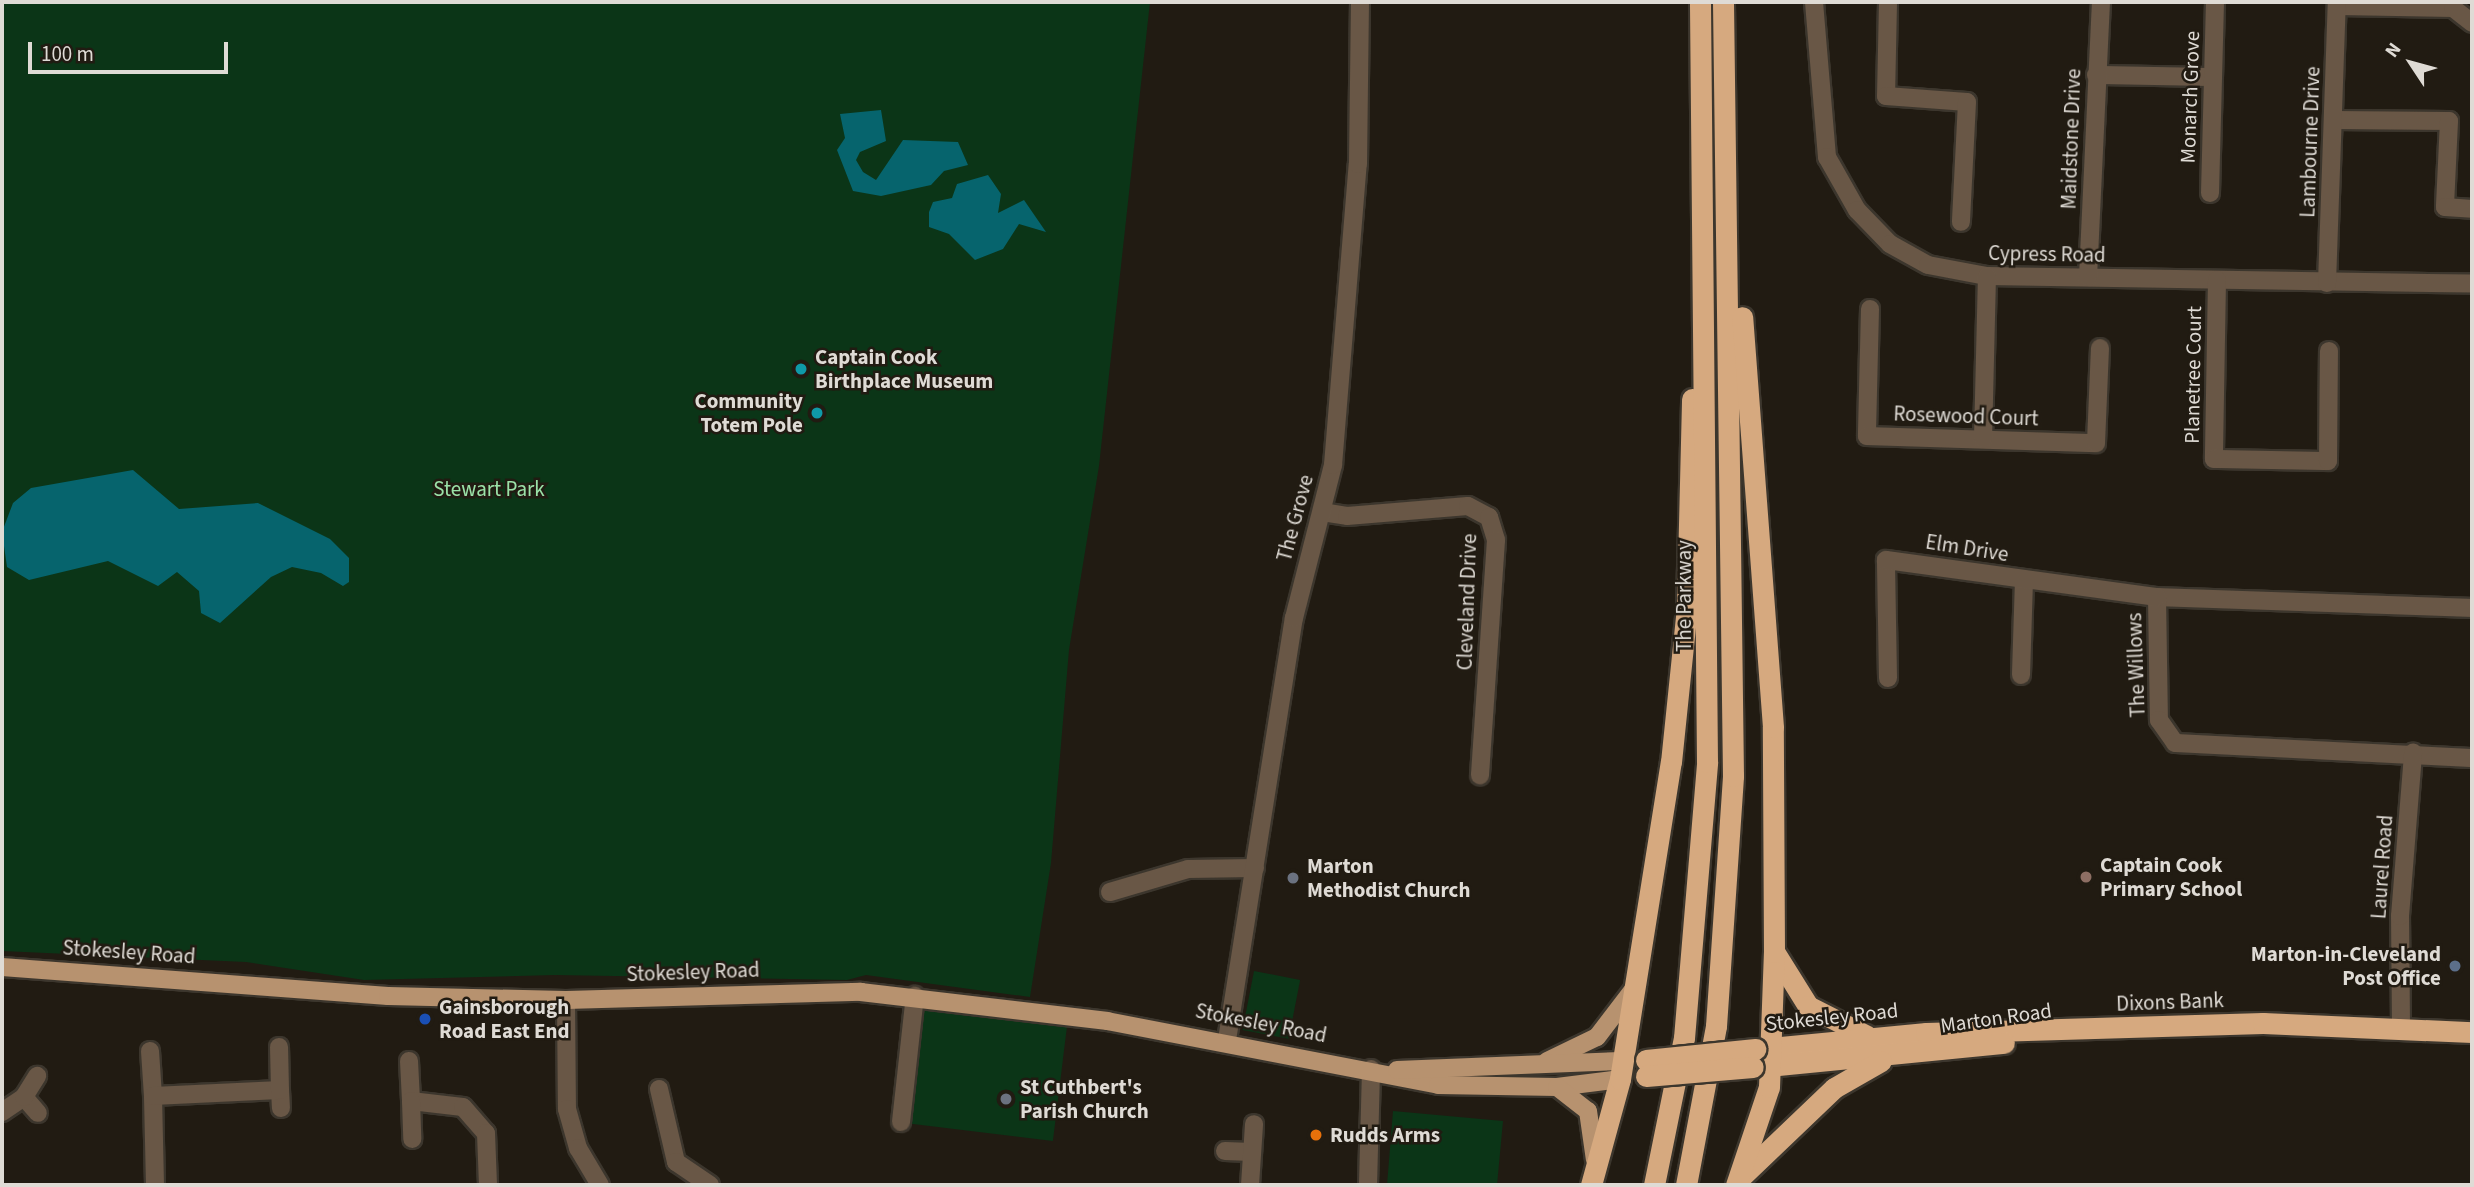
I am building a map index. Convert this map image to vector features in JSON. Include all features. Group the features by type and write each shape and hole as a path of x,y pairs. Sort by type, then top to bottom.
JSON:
{"highway":[{"name":"The Parkway","path":"1654,1185 1684,1038 1703,856 1709,533 1700,2"},
{"path":"1686,1185 1716,1026 1730,896 1723,2"},
{"path":"1726,225 1741,294 1772,713 1774,952 1763,1057 1737,1182"},
{"path":"1593,1176 1620,1070 1632,991 1660,850 1687,606 1703,251"},
{"path":"1774,952 1808,1006 1869,1037"},
{"name":"Dixons Bank","path":"2079,1030 2263,1023 2472,1032"},
{"name":"Marton Road","path":"1763,1057 1892,1056 1926,1043 2079,1030"},
{"name":"Stokesley Road","path":"1620,1070 1763,1057 1869,1037 1926,1043"},
{"path":"1737,1182 1834,1088 1892,1056"}],"main road":[{"name":"Stokesley Road","path":"2,967 388,996 566,999 861,992 915,996 1227,1041 1438,1085 1558,1087 1620,1070"},
{"path":"1531,1068 1597,1037 1632,991"},
{"name":"Stokesley Road","path":"1375,1070 1620,1070"},
{"path":"1558,1087 1588,1111 1593,1176"}],"street":[{"name":"The Grove","path":"1227,1041 1294,618 1322,512 1346,361 1360,2"},
{"name":"Cypress Road","path":"1814,2 1827,157 1857,210 1908,255 1987,276 2472,284"},
{"path":"1888,2 1886,96 1967,102 1961,222"},
{"name":"Maidstone Drive","path":"2088,277 2101,2"},
{"name":"Monarch Grove","path":"2210,193 2215,2"},
{"path":"2337,4 2454,5 2472,23"},
{"name":"Lambourne Drive","path":"2327,283 2337,4"},
{"path":"2096,75 2213,77"},
{"path":"2334,120 2449,121 2445,207 2472,209"},
{"path":"1983,439 1987,276"},
{"name":"Planetree Court","path":"2217,280 2214,459 2328,461 2329,351"},
{"name":"Rosewood Court","path":"1870,309 1867,436 2096,443 2100,348"},
{"name":"Cleveland Drive","path":"1322,512 1347,516 1468,506 1489,517 1496,540 1480,775"},
{"name":"Elm Drive","path":"1888,678 1886,560 2024,581 2157,597"},
{"path":"2021,675 2024,581"},
{"name":"The Willows","path":"2472,608 2157,597 2159,720 2175,743 2472,758"},
{"name":"Laurel Road","path":"2401,1027 2400,916 2413,753"},
{"path":"1110,892 1188,869 1255,867"},
{"path":"901,1122 915,996"},
{"path":"566,999 567,1109 578,1148 600,1185"},
{"path":"153,1096 281,1099 279,1047"},
{"path":"150,1051 155,1185"},
{"path":"409,1061 412,1139"},
{"path":"1368,1185 1375,1070"},
{"path":"2,1112 24,1097 37,1076"},
{"path":"659,1089 676,1162 710,1185"},
{"path":"24,1097 38,1113"},
{"path":"411,1101 449,1101 475,1116 486,1133 488,1185"},
{"path":"1251,1185 1254,1124"},
{"path":"1225,1151 1252,1152"}],"green space":[{"name":"Stewart Park","path":"2,2 1150,2 1099,466 1069,650 1051,863 1030,997 866,975 847,980 555,975 364,980 246,962 2,951"},
{"path":"1254,971 1300,980 1289,1039 1243,1030"},
{"path":"921,1009 1067,1027 1053,1141 907,1123"},
{"path":"1393,1111 1503,1121 1497,1185 1387,1185"}],"water":[{"path":"881,110 886,141 860,152 856,160 863,172 876,180 903,140 958,142 968,165 944,171 931,185 881,196 853,191 837,150 845,138 840,114"},
{"path":"988,175 1001,194 998,213 1024,200 1046,232 1019,224 1003,249 975,260 949,234 929,227 929,212 933,202 952,198 957,184"},
{"path":"133,470 179,509 258,503 330,539 349,558 349,582 343,586 321,573 292,567 271,577 220,623 201,613 199,591 177,572 158,586 108,561 29,580 7,567 2,532 13,503 31,488"}],"place":[{"name":"Captain Cook Birthplace Museum","path":"801,369"},
{"name":"Community Totem Pole","path":"817,413"},
{"name":"Captain Cook Primary School","path":"2086,877"},
{"name":"Marton Methodist Church","path":"1293,878"},
{"name":"Marton-in-Cleveland Post Office","path":"2455,966"},
{"name":"Gainsborough Road East End","path":"425,1019"},
{"name":"St Cuthbert's Parish Church","path":"1006,1099"},
{"name":"Rudds Arms","path":"1316,1135"}]}
